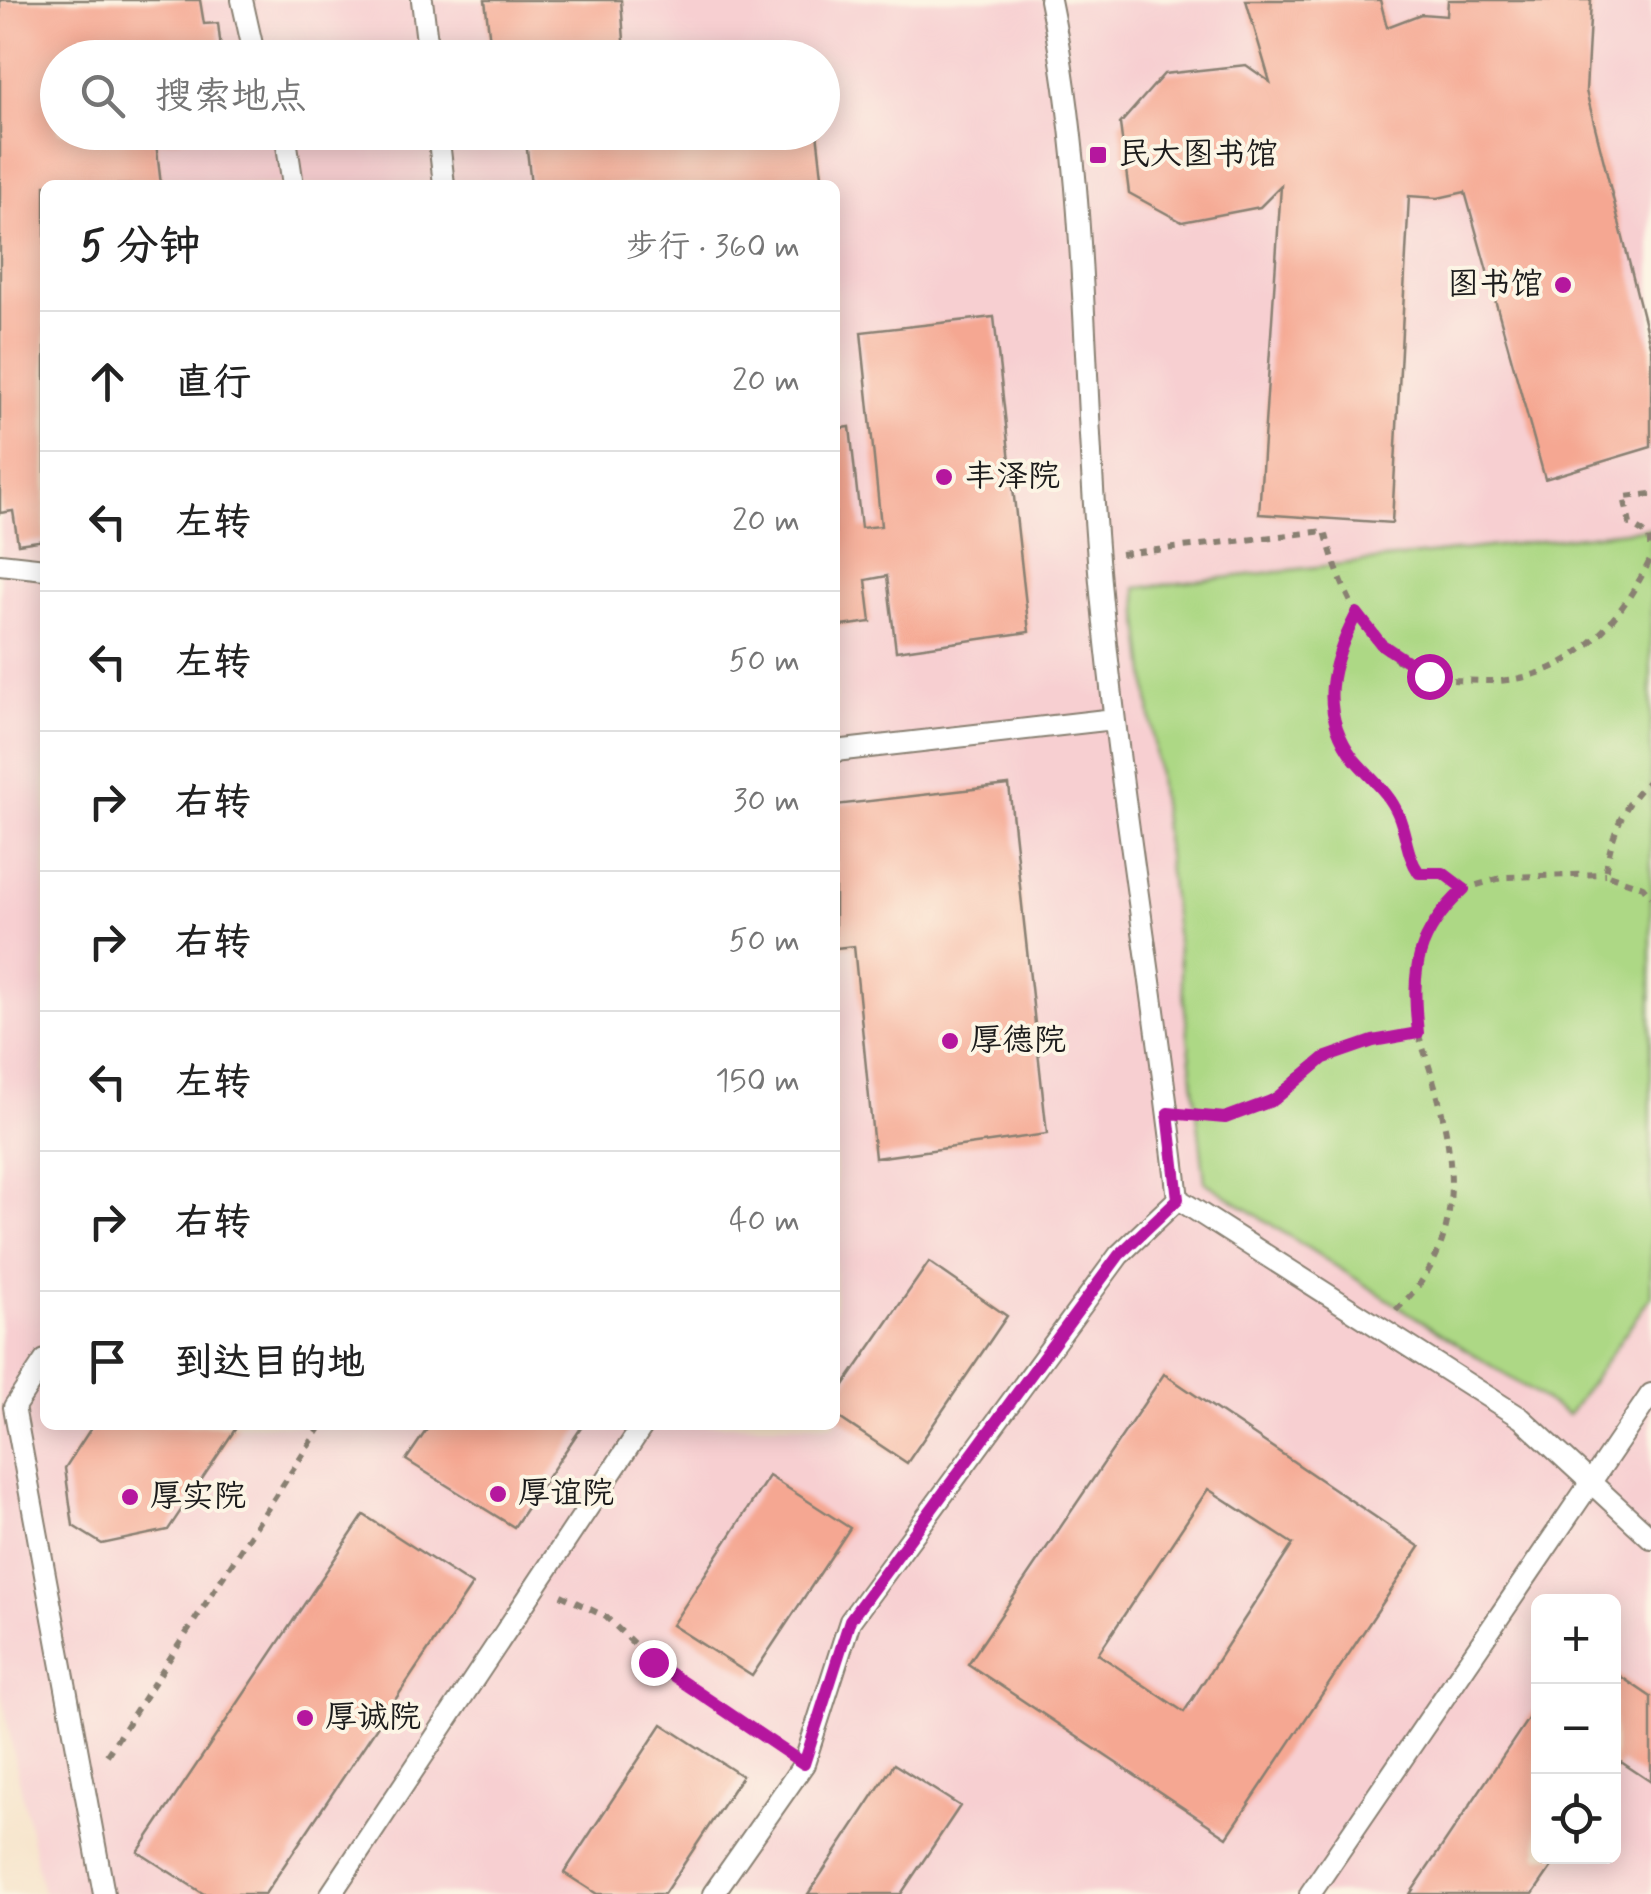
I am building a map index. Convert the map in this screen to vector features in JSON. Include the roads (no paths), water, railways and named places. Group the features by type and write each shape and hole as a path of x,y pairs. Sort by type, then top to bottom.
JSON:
{"lane":[{"path":"242,0 250,40"},
{"path":"422,0 426,40"},
{"path":"1050,0 1063,64 1082,234 1098,556 1114,719 1178,1199"},
{"path":"288,150 292,180"},
{"path":"440,150 443,180"},
{"path":"0,564 40,568"},
{"path":"840,750 1114,719"},
{"path":"1178,1199 1521,1418 1651,1538"},
{"path":"714,1894 804,1764 850,1620 1119,1255 1178,1199"},
{"path":"40,1368 14,1407 104,1894"},
{"path":"1310,1894 1651,1394"},
{"path":"331,1894 639,1430"}],"place":[{"name":"民大图书馆","path":"1098,155"},
{"name":"图书馆","path":"1563,285"},
{"name":"丰泽院","path":"944,477"},
{"name":"厚德院","path":"950,1041"},
{"name":"厚谊院","path":"498,1494"},
{"name":"厚实院","path":"130,1497"},
{"name":"厚诚院","path":"305,1718"}]}
